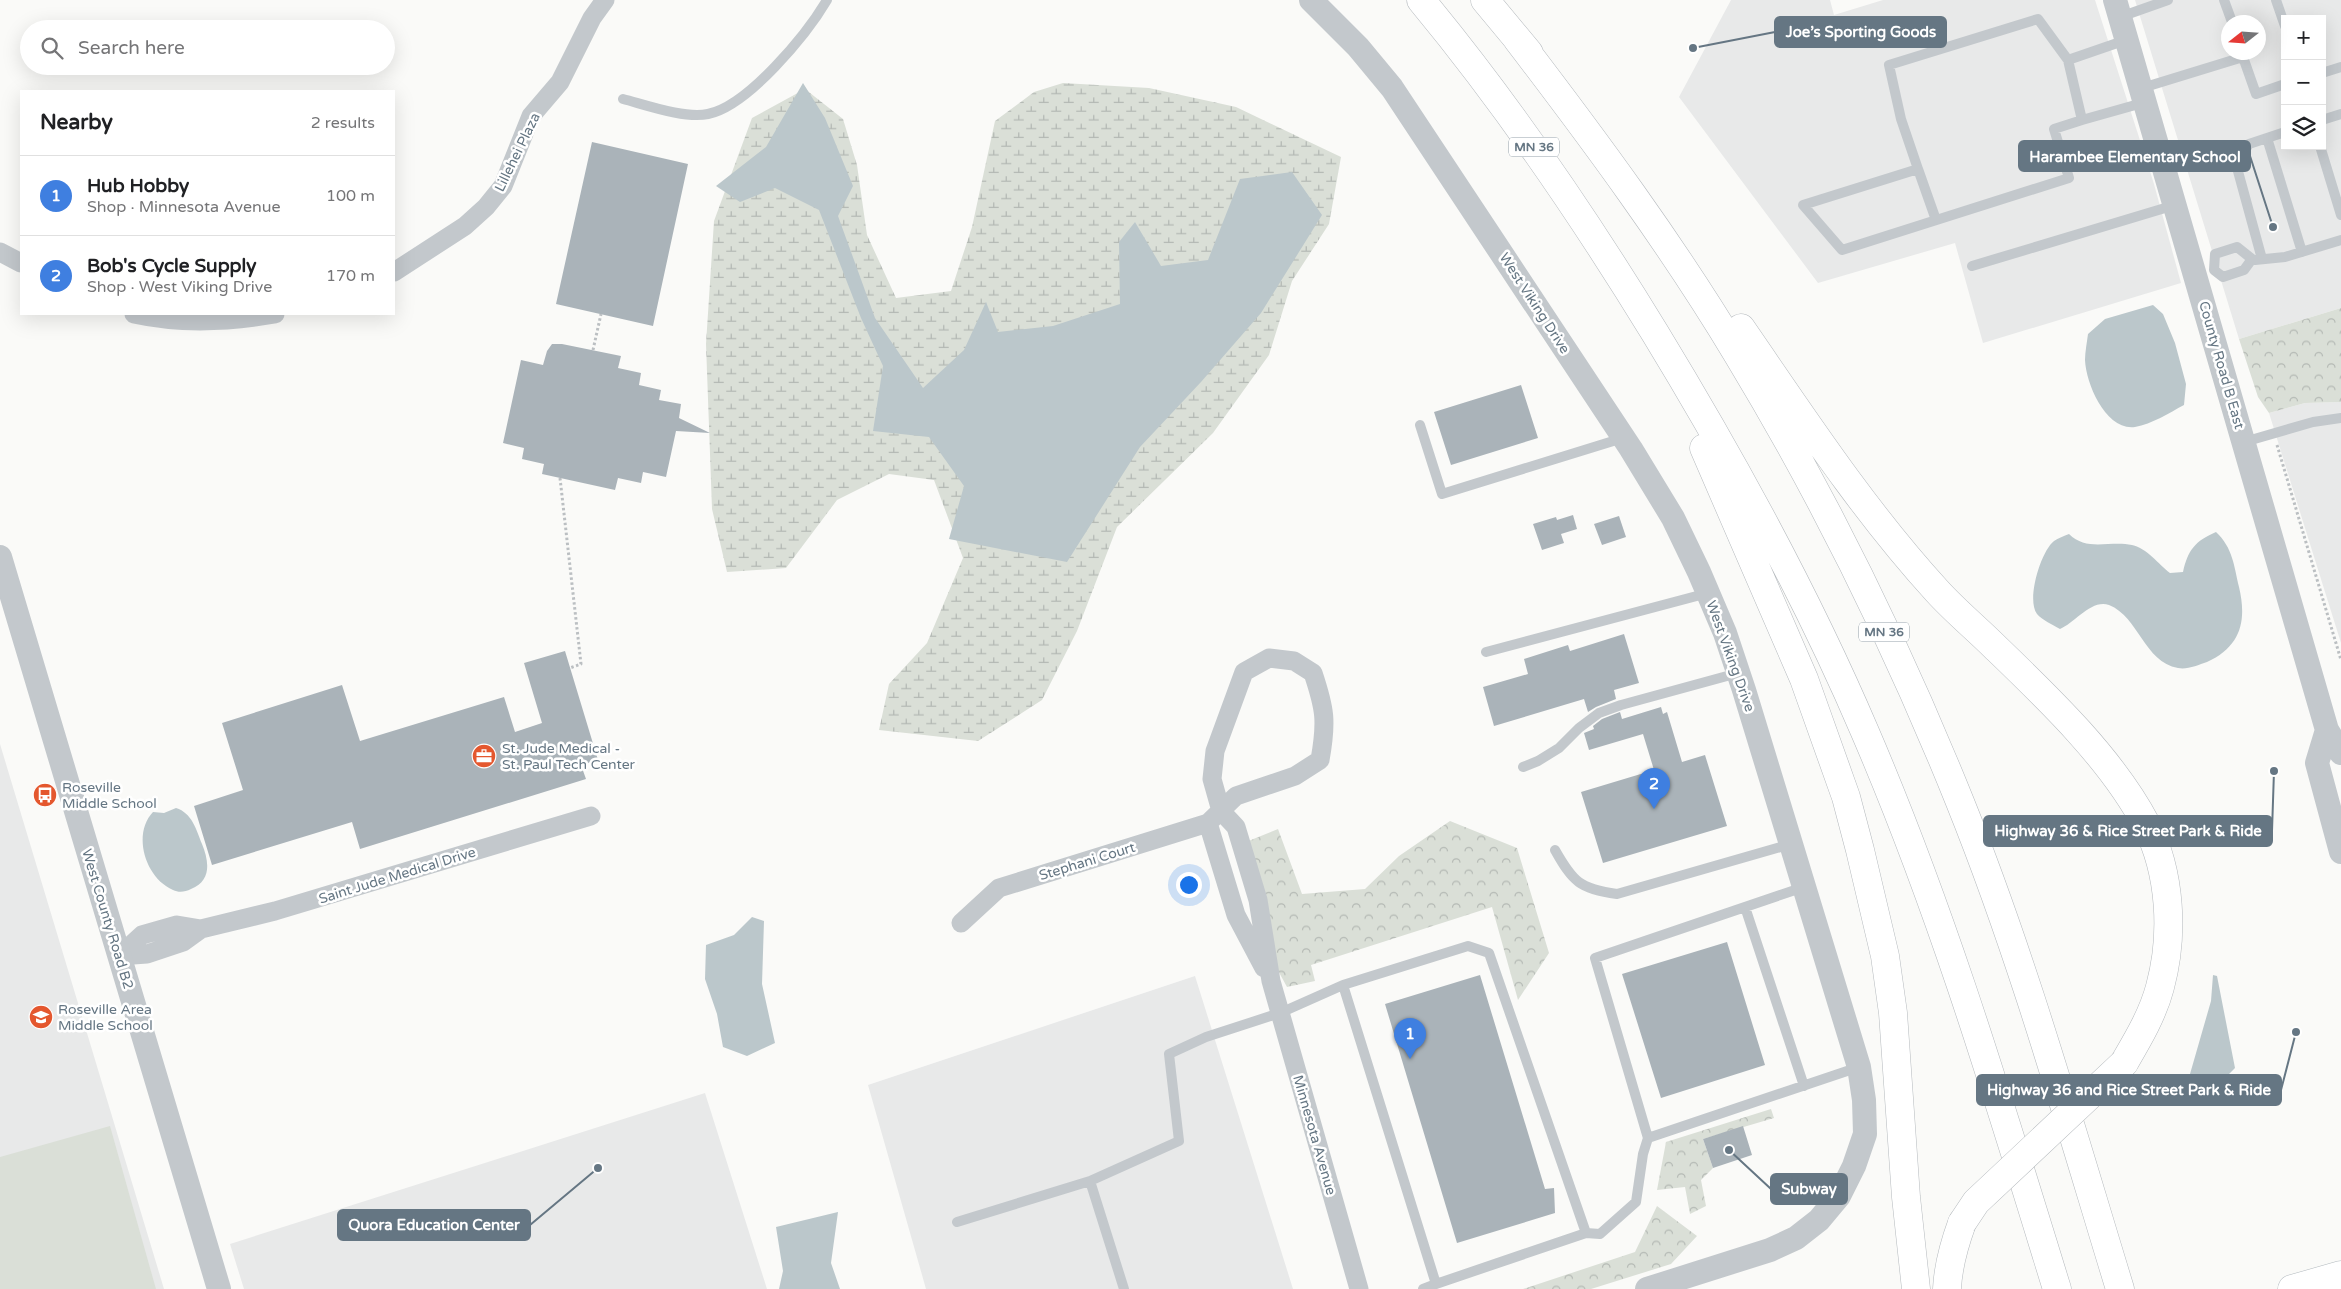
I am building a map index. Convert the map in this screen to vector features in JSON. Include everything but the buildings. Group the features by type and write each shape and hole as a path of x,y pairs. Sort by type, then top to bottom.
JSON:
{"main road":[{"name":"MN 36","path":"1421,0 1526,137 1566,193 1697,401 1778,549 1864,730 1900,816 1970,1006 2057,1289"},
{"name":"MN 36","path":"1485,0 1618,172 1737,353 1819,499 1894,651 1960,803 2028,988 2120,1289"},
{"path":"1517,39 1650,195 1820,442 1890,538 1938,593 1997,649 2078,732 2125,789 2142,818 2159,863 2168,908 2168,950 2160,989 2150,1015 2124,1063 1976,1202 1962,1223 1950,1263 1948,1289"},
{"path":"1636,302 1706,452 1800,670 1846,797 1873,903 1888,975 1893,1013 1906,1197 1916,1289"},
{"path":"1905,1289 1906,1197"},
{"path":"2292,1289 2341,1275"}],"street":[{"name":"Lillehei Plaza","path":"395,271 465,226 486,207 503,186 531,116 560,82 592,18 605,0"},
{"name":"West Viking Drive","path":"1311,0 1358,47 1392,88 1624,438 1673,518 1708,593 1738,673 1859,1068 1864,1100 1865,1134 1854,1166 1839,1196 1819,1220 1796,1238 1770,1250 1646,1289"},
{"name":"County Road B East","path":"2118,8 2176,205 2205,273 2244,442 2327,730 2341,753"},
{"path":"0,252 20,262"},
{"path":"141,315 174,320 207,320 264,315"},
{"name":"West County Road B2","path":"0,557 219,1289"},
{"path":"1269,658 1294,661 1313,673 1324,708 1324,735 1320,760 1295,776 1236,796 1214,817 1212,779 1215,751 1244,672 1269,658"},
{"path":"2327,730 2317,763 2341,852"},
{"name":"Saint Jude Medical Drive","path":"119,956 147,954 183,942 202,929 274,911 591,816"},
{"name":"Stephani Court","path":"961,923 998,888 1214,817"},
{"name":"Minnesota Avenue","path":"1214,817 1236,915 1271,981"},
{"name":"Minnesota Avenue","path":"1214,817 1236,827 1258,900 1271,981 1359,1289"}],"lane":[{"path":"623,99 690,115 708,114 727,107 766,76 811,25 828,0"},
{"path":"2118,8 2168,0"},
{"path":"2224,0 2229,15"},
{"path":"2276,0 2281,15"},
{"path":"1936,220 1901,119 1889,65 2038,19 2068,60 2082,120"},
{"path":"2068,60 2127,40"},
{"path":"1918,169 1803,204 1842,250 2069,178 2054,129 2082,120 2230,60"},
{"path":"2244,60 2256,94 2281,85"},
{"path":"2326,71 2341,67"},
{"path":"2326,119 2341,114"},
{"path":"2257,259 2236,164 2249,144 2281,133"},
{"path":"2267,138 2302,252"},
{"path":"2321,150 2341,215"},
{"path":"1972,266 2176,205"},
{"path":"2257,259 2244,270 2223,277 2205,273 2215,254 2237,247 2257,259 2285,257 2341,240"},
{"path":"2244,442 2313,422 2341,418"},
{"path":"1420,425 1442,494 1624,438"},
{"path":"1486,652 1708,593"},
{"path":"1523,767 1538,761 1559,748 1579,728 1599,713 1621,705 1738,673"},
{"path":"1555,850 1568,873 1590,890 1617,894 1791,844"},
{"path":"1423,1289 1586,1234 1600,1234 1636,1202 1642,1154 1648,1138 1595,958 1804,887"},
{"path":"1745,907 1804,1086"},
{"path":"957,1222 1090,1181 1179,1140 1169,1054 1206,1037 1280,1013 1343,985 1468,946 1489,953 1586,1234"},
{"path":"1343,985 1436,1284"},
{"path":"1648,1138 1859,1068"},
{"path":"1090,1181 1124,1289"}],"path":[{"path":"593,350 601,314"},
{"path":"2273,434 2341,660"},
{"path":"560,478 580,664 570,668"}],"shaded area":[{"path":"1731,0 1830,0 1834,15 1883,0 2095,0 2154,184 2181,283 1983,343 1955,243 1818,283 1679,97"},
{"path":"2135,0 2341,0 2341,308 2239,339"},
{"path":"803,83 825,118 853,186 838,216 875,318 923,388 964,350 986,302 998,332 1053,326 1120,304 1119,242 1135,222 1161,266 1208,260 1240,179 1292,172 1322,215 1261,313 1201,382 1140,447 1067,562 949,539 964,486 929,437 873,431 883,366 861,318 819,210 775,188 740,202 716,186 766,147"},
{"path":"2153,305 2163,314 2175,343 2186,384 2184,405 2148,423 2135,427 2125,426 2115,422 2107,414 2089,381 2085,360 2088,334 2105,319"},
{"path":"2341,402 2341,643 2269,413 2305,403"},
{"path":"2216,532 2226,544 2232,558 2239,587 2242,611 2239,631 2234,640 2218,656 2207,662 2185,668 2178,668 2167,664 2149,649 2128,619 2109,605 2096,605 2060,629 2037,614 2033,598 2036,576 2049,546 2063,536 2069,534 2083,543 2132,545 2143,549 2170,573 2183,572 2187,558 2194,547 2203,539"},
{"name":"Roseville Area Middle School","path":"0,744 164,1289 0,1289"},
{"path":"176,808 186,814 193,822 204,850 207,864 206,876 203,881 182,892 173,890 155,876 145,855 143,843 143,832 153,812 164,813"},
{"path":"752,917 764,921 762,984 775,1043 747,1056 723,1047 717,1014 705,979 706,945 734,935"},
{"path":"2213,975 2217,976 2235,1068 2228,1075 2195,1082 2190,1081 2190,1074 2211,1001"},
{"path":"1195,976 1293,1289 926,1289 868,1085"},
{"path":"705,1093 767,1289 244,1289 230,1244"},
{"path":"838,1212 831,1263 840,1289 779,1289 783,1271 776,1227"}],"green space":[{"path":"1063,83 1149,88 1236,107 1341,157 1329,224 1292,281 1269,355 1213,433 1117,527 1077,631 1042,700 978,741 879,730 889,684 927,643 963,558 934,480 889,474 837,500 786,568 727,572 712,509 706,344 714,221 752,118 805,89 843,119 857,165 867,235 896,298 951,291 972,227 995,121 1034,92"},
{"path":"2341,308 2341,402 2305,403 2269,413 2258,397 2239,339"},
{"path":"1450,821 1517,848 1549,953 1518,1000 1492,907 1311,965 1315,981 1287,987 1275,965 1246,842 1278,829 1302,894 1365,889 1399,856"},
{"path":"1771,1109 1774,1118 1703,1139 1713,1168 1701,1180 1706,1206 1690,1214 1685,1187 1657,1190 1666,1142"},
{"path":"110,1126 156,1289 0,1289 0,1157"},
{"path":"1657,1206 1697,1236 1671,1264 1591,1289 1523,1289 1635,1252"}],"place":[{"name":"Joe’s Sporting Goods","path":"1693,48"},
{"name":"Harambee Elementary School","path":"2273,227"},
{"name":"St. Jude Medical - St. Paul Tech Center","path":"484,756"},
{"name":"Highway 36 & Rice Street Park & Ride","path":"2274,771"},
{"name":"Roseville Middle School","path":"45,795"},
{"name":"Bob's Cycle Supply","path":"1654,809"},
{"name":"Roseville Area Middle School","path":"41,1017"},
{"name":"Highway 36 and Rice Street Park & Ride","path":"2296,1032"},
{"name":"Hub Hobby","path":"1410,1059"},
{"name":"Subway","path":"1729,1150"},
{"name":"Quora Education Center","path":"598,1168"}]}
